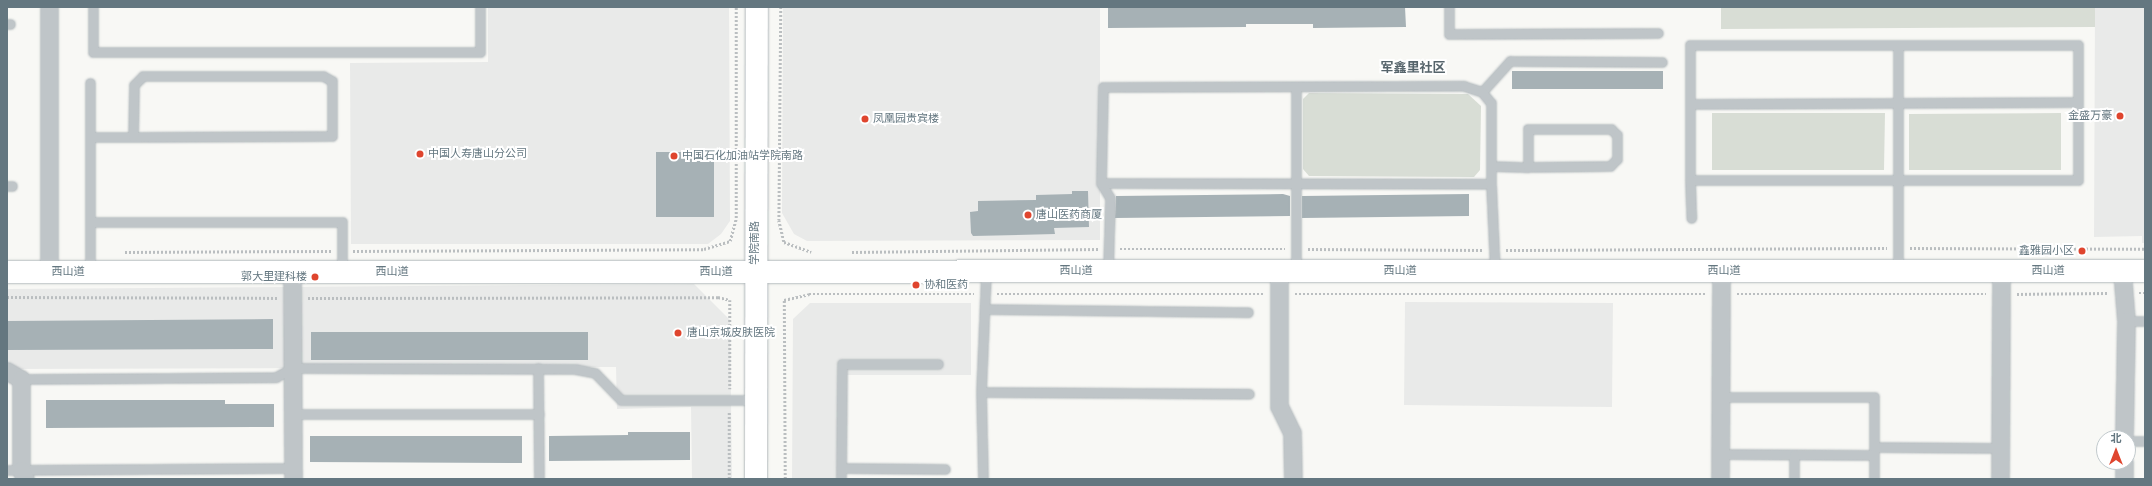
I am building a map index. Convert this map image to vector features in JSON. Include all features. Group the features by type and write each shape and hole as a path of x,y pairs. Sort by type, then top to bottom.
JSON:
{"street":[{"path":"49,7 49,272"},
{"name":"学院南路","path":"756,479 755,272 757,7"},
{"name":"西山道","path":"7,272 292,272 342,262 755,272 2145,271"},
{"path":"1287,271 1279,294 1279,406 1292,433 1294,479"},
{"path":"1720,479 1721,271"},
{"path":"2000,479 2001,271"},
{"path":"2122,271 2126,321 2124,430"},
{"path":"292,272 293,474"},
{"path":"14,375 18,473"}],"lane":[{"path":"93,7 93,52 480,52 480,7"},
{"path":"1449,7 1449,34 1658,33"},
{"path":"1690,180 2078,180 2078,45 1690,45 1690,180 1691,218"},
{"path":"1898,45 1898,271"},
{"path":"1482,92 1510,61 1662,62"},
{"path":"90,137 133,137 332,136 332,81 323,76 144,76 134,85 133,137"},
{"path":"90,83 90,272"},
{"path":"1108,271 1110,249 1110,198 1101,183 1102,87 1464,86 1482,92 1491,103 1491,184 1495,271"},
{"path":"1287,271 1295,249 1296,87"},
{"path":"1690,104 2078,102"},
{"path":"1491,166 1528,167 1610,166 1617,159 1617,135 1611,129 1528,129 1528,167"},
{"path":"1101,183 1491,184"},
{"path":"90,222 342,222 342,262"},
{"path":"983,479 981,392 986,272"},
{"path":"985,309 1248,312"},
{"path":"2126,321 2145,321"},
{"path":"841,479 842,364 938,364"},
{"path":"14,375 276,377 292,368 576,369 595,373 620,400 755,400"},
{"path":"538,368 540,479"},
{"path":"981,392 1249,394"},
{"path":"1721,397 1874,397 1874,479"},
{"path":"293,414 539,414"},
{"path":"1720,454 1794,455 1874,451 2001,448"},
{"path":"1794,455 1794,479"},
{"path":"841,468 945,469"},
{"path":"18,473 293,474"}],"path":[{"path":"121,252 342,262 704,249 730,241 736,218 736,7"},
{"path":"780,7 779,220 784,242 809,252 817,252"},
{"path":"848,252 1110,249 2145,249"},
{"path":"786,479 784,300 809,294 2145,293"},
{"path":"7,297 718,297 730,300"}],"shaded area":[{"path":"488,7 729,7 730,221 721,234 708,244 351,244 350,63 488,62"},
{"path":"783,7 1100,7 1100,240 807,241 794,234 782,213"},
{"path":"1721,7 2095,7 2095,27 1721,29"},
{"name":"金盛万豪","path":"2095,7 2145,7 2145,243 2142,243 2142,236 2094,237"},
{"path":"1309,93 1468,94 1481,106 1480,170 1474,177 1309,176 1303,169 1303,99"},
{"path":"1712,113 1885,113 1884,170 1712,170"},
{"path":"2061,113 2061,170 1909,170 1909,114"},
{"path":"694,284 730,320 732,479 692,479 691,407 617,409 616,367 7,369 7,289"},
{"path":"1405,302 1613,303 1612,407 1404,405"},
{"path":"810,303 971,303 971,375 843,375 841,479 792,479 793,319"}],"building":[{"path":"1108,7 1405,7 1406,27 1313,28 1313,24 1246,24 1246,27 1108,28"},
{"path":"1512,71 1663,71 1663,89 1512,89"},
{"path":"656,152 714,152 714,217 656,217"},
{"name":"唐山医药商厦","path":"1072,191 1088,191 1089,227 1054,228 1055,234 973,236 971,233 970,212 978,211 978,201 1036,200 1036,195 1072,194"},
{"path":"1283,194 1290,196 1290,216 1115,218 1116,196"},
{"path":"1469,194 1469,216 1302,218 1302,196"},
{"path":"273,319 273,349 7,350 7,321"},
{"path":"311,332 588,332 588,360 311,360"},
{"path":"46,400 225,400 225,404 274,404 274,427 46,428"},
{"path":"628,432 690,432 690,460 549,461 549,436 628,435"},
{"path":"310,436 522,436 522,463 310,462"}],"place":[{"name":"金盛万豪","path":"2120,116"},
{"name":"凤凰园贵宾楼","path":"865,119"},
{"name":"中国人寿唐山分公司","path":"420,154"},
{"name":"中国石化加油站学院南路","path":"674,156"},
{"name":"唐山医药商厦","path":"1028,215"},
{"name":"鑫雅园小区","path":"2082,251"},
{"name":"郭大里建科楼","path":"315,277"},
{"name":"协和医药","path":"916,285"},
{"name":"唐山京城皮肤医院","path":"678,333"}],"district":[{"name":"军鑫里社区","path":"1413,69"}]}
